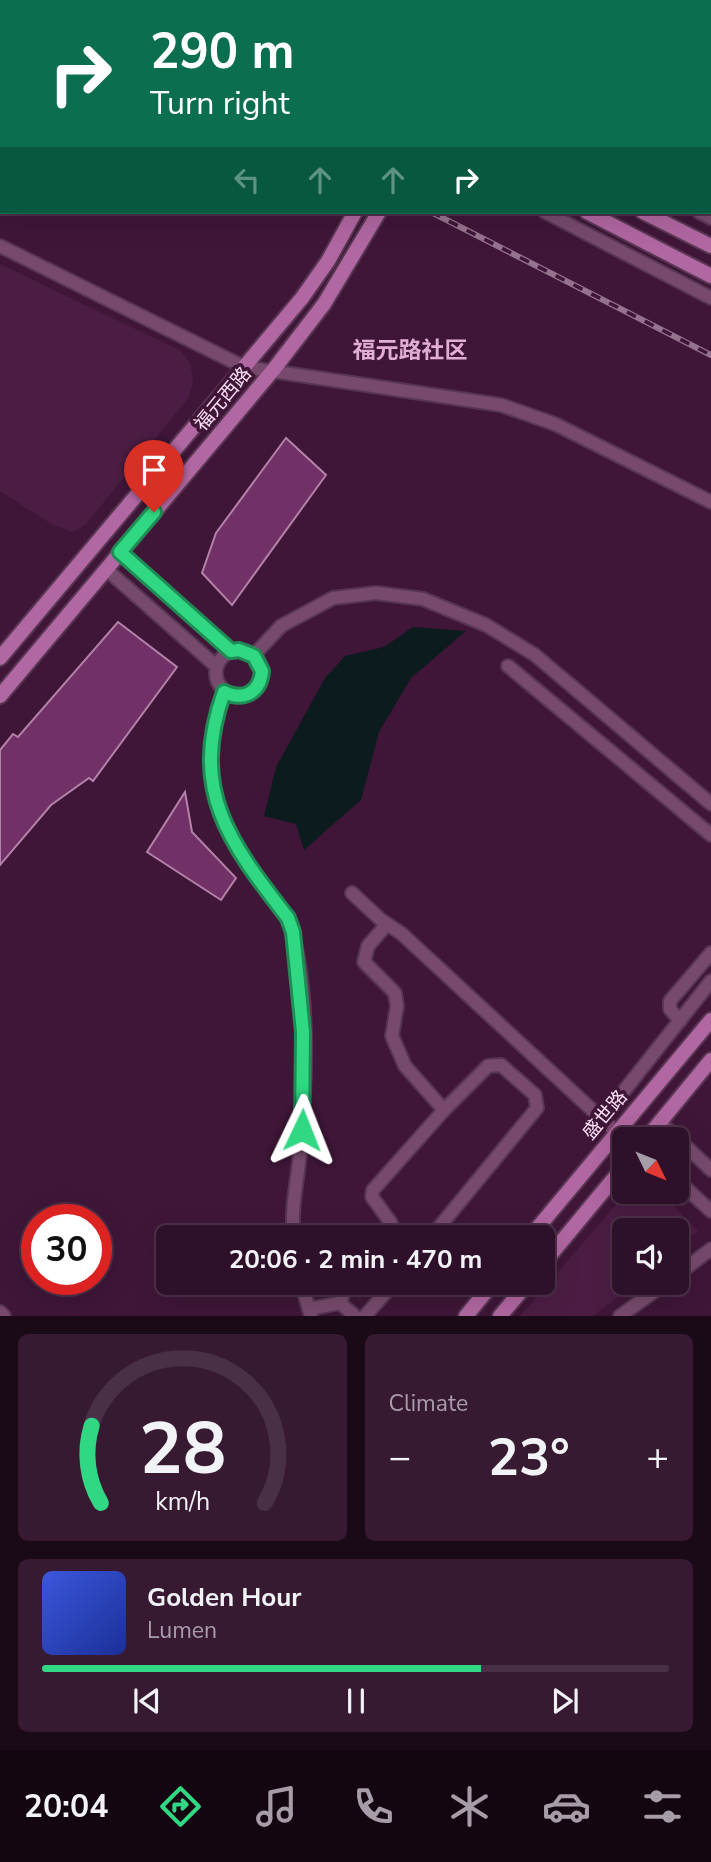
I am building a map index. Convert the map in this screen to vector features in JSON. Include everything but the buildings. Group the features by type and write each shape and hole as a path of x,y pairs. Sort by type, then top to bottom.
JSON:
{"main road":[{"name":"福元西路","path":"0,659 302,298 328,261 354,214"},
{"name":"福元西路","path":"0,696 274,369 324,304 378,214"},
{"path":"591,214 711,276"},
{"path":"657,216 711,246"},
{"name":"盛世路","path":"620,1127 711,1020"},
{"path":"657,1127 711,1060"},
{"name":"盛世路","path":"540,1225 612,1137"},
{"path":"555,1249 612,1181"},
{"path":"466,1316 483,1295"},
{"path":"500,1316 518,1295"}],"street":[{"path":"549,214 711,298"},
{"path":"0,246 244,368 274,369 501,405 555,424 711,502"},
{"path":"120,552 231,651"},
{"path":"106,569 216,666 218,685 224,692 241,696 257,688 262,671 254,656 239,650 231,651 216,666"},
{"path":"254,656 281,626 333,598 376,593 423,599 486,625 535,655 711,804"},
{"path":"508,666 711,835"},
{"path":"224,692 210,740 212,783 225,826 288,918 293,932 300,981 304,1083 295,1225"},
{"path":"352,893 612,1129"},
{"path":"387,924 368,946 363,957 395,993 397,1006 392,1036 405,1066 444,1110"},
{"path":"680,1021 670,1009 670,1001 711,953"},
{"path":"601,1120 711,981"},
{"path":"390,1225 372,1197 373,1190 444,1110 493,1063 506,1068 535,1095 538,1102 441,1225"},
{"path":"661,1123 711,1170"},
{"path":"690,1192 711,1212"},
{"path":"689,1266 711,1249"},
{"path":"305,1295 310,1312 340,1303"},
{"path":"340,1303 343,1295"},
{"path":"365,1316 383,1295"},
{"path":"620,1316 650,1295"},
{"path":"340,1303 355,1316"},
{"path":"0,1312 4,1316"}],"shaded area":[{"path":"0,264 181,351 190,363 193,381 189,397 86,524 73,532 53,525 0,491"},
{"path":"413,627 466,631 411,678 379,732 361,800 304,850 296,824 264,816 276,767 325,678 345,656 384,647"},
{"path":"617,1204 672,1204 685,1218 612,1218 612,1295 620,1295 593,1316 520,1316 538,1295 555,1295 555,1275"},
{"path":"689,1222 698,1231 689,1239"}],"railway":[{"path":"435,214 711,355"}],"district":[{"name":"福元路社区","path":"410,350"}],"route":[{"path":"154,512 120,552 231,651 247,651 254,656 262,671 257,688 250,694 232,696 224,692 210,740 209,761 212,783 225,826 288,918 293,932 303,1032 302,1130"}]}
